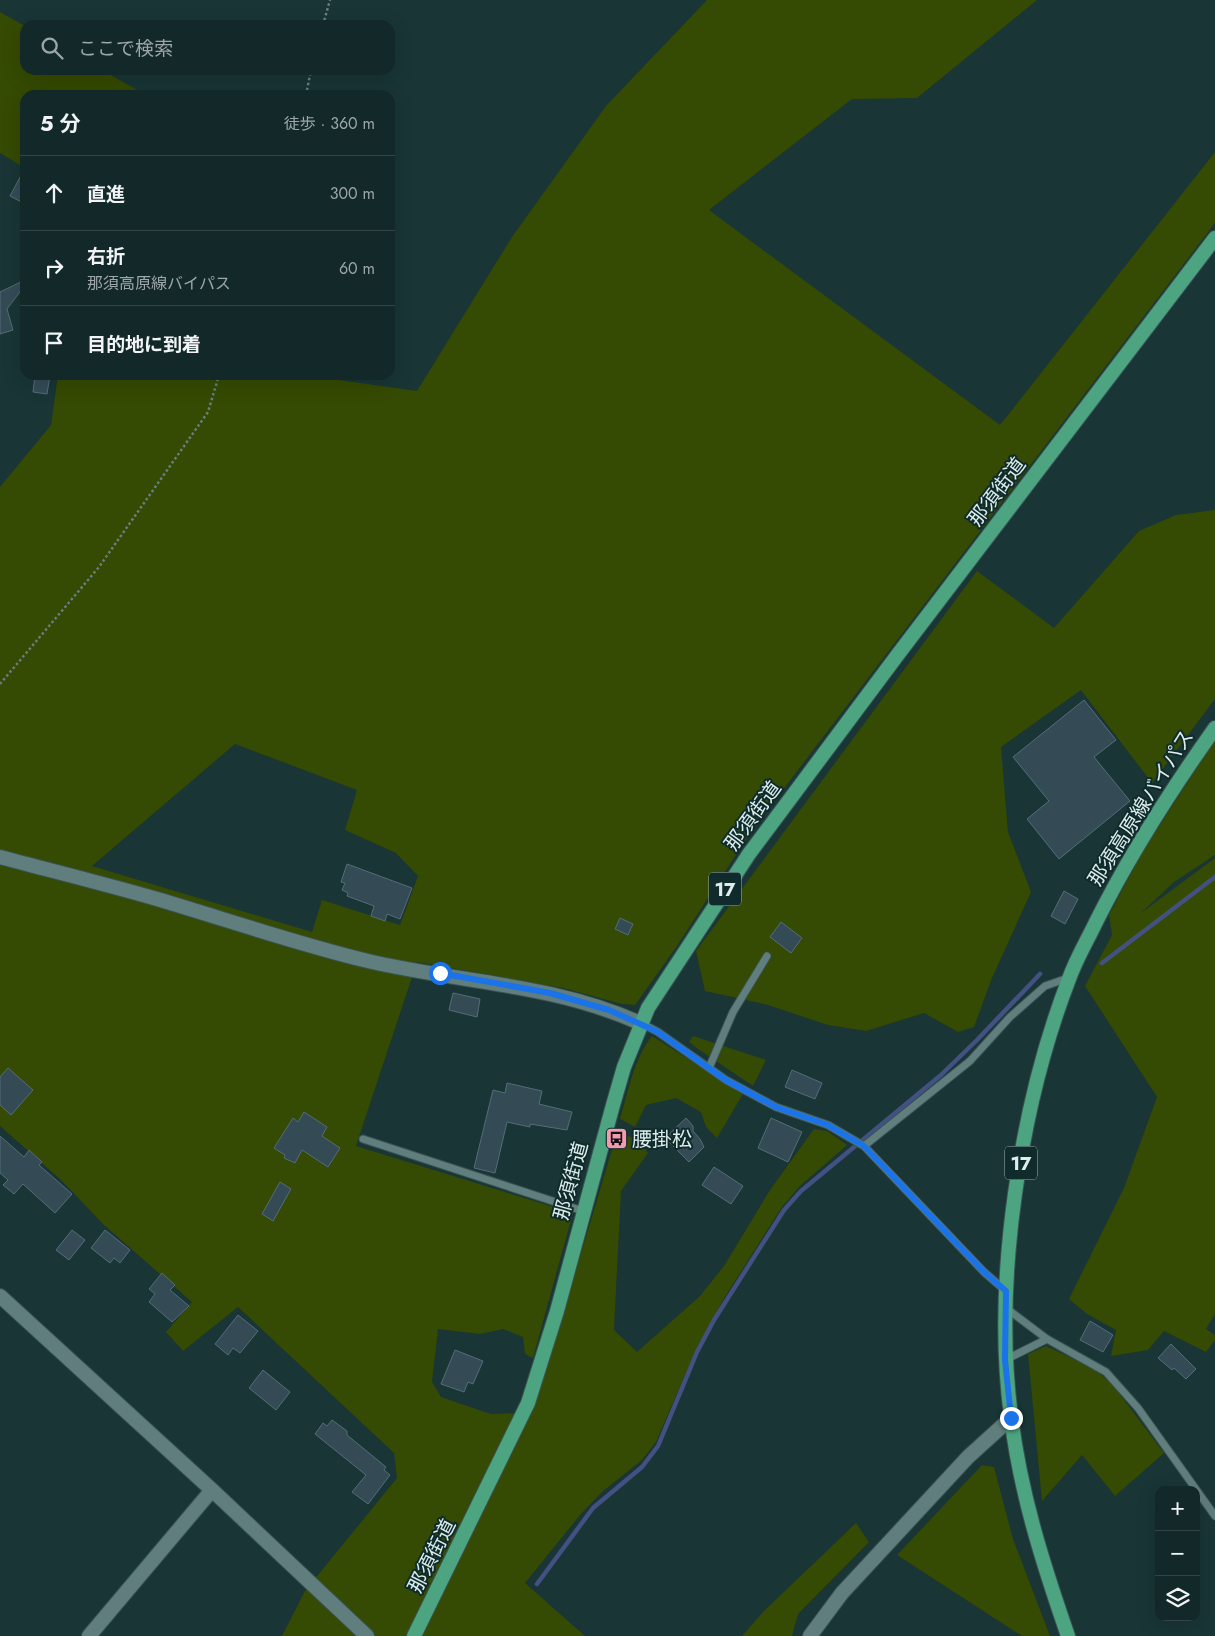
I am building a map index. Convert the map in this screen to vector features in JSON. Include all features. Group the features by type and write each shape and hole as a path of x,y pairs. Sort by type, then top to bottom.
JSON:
{"main road":[{"name":"那須街道","path":"414,1636 528,1404 557,1311 624,1067 640,1023 703,922 749,854 899,653 1215,238"},
{"name":"那須高原線バイパス","path":"1068,1636 1048,1580 1030,1517 1011,1418 1005,1360 1006,1291 1017,1184 1027,1120 1069,977 1124,866 1215,728"}],"street":[{"path":"0,857 156,899 294,942 370,961 550,993 609,1010 640,1023"},
{"path":"0,1296 212,1490 367,1636"},
{"path":"810,1636 842,1593 968,1457 1011,1418"},
{"path":"89,1636 212,1490"}],"lane":[{"path":"709,1068 734,1012 766,956"},
{"path":"864,1146 970,1061 1010,1017 1045,986 1069,977"},
{"path":"640,1023 658,1032 709,1068 776,1107 828,1125 864,1146 984,1272 1006,1291"},
{"path":"363,1139 583,1211"},
{"path":"1005,1307 1047,1339 1070,1354 1094,1364 1116,1382 1138,1408 1215,1516"},
{"path":"1005,1360 1047,1339"}],"path":[{"path":"324,20 330,0"},
{"path":"307,90 310,75"},
{"path":"0,684 99,567 208,412 218,380"}],"green space":[{"path":"707,0 1037,0 917,98 852,99 709,210 1000,425 1215,152 1215,223 750,833 677,946 635,1005 622,1004 563,988 417,962 356,1146 573,1213 533,1358 525,1354 523,1337 503,1329 480,1334 438,1329 432,1382 441,1397 491,1414 518,1413 557,1334 617,1133 638,1139 648,1153 621,1191 614,1330 637,1352 700,1296 724,1266 770,1190 814,1129 827,1131 847,1145 800,1186 782,1207 723,1300 695,1352 656,1442 642,1460 602,1492 580,1515 525,1583 585,1636 282,1636 305,1591 397,1478 394,1453 238,1307 183,1351 166,1332 192,1302 104,1225 61,1180 0,1126 0,487 51,425 57,380 339,380 417,391 512,237 606,106","holes":["235,744 357,790 345,830 396,853 418,876 400,925 322,900 312,932 92,866"]},
{"path":"0,12 20,23 20,75 111,75 137,90 20,90 20,165 0,153"},
{"path":"1215,510 1215,699 1152,783 1081,690 1001,747 1008,832 1031,892 992,978 974,1027 958,1032 924,1013 866,1031 828,1025 768,1005 705,991 696,951 977,571 1054,628 1139,531 1176,515"},
{"path":"1215,740 1215,855 1174,882 1141,913 1215,858 1215,1314 1206,1329 1215,1335 1215,1340 1206,1352 1164,1331 1148,1350 1111,1356 1116,1330 1087,1314 1069,1299 1124,1188 1157,1097 1085,986 1112,935 1109,915 1143,851"},
{"path":"652,1036 743,1094 717,1138 706,1127 701,1112 676,1098 646,1105 635,1127 620,1119 636,1065"},
{"path":"693,1036 766,1060 753,1086 689,1042"},
{"path":"1046,1346 1093,1368 1112,1384 1164,1453 1115,1496 1082,1455 1042,1501 1028,1354"},
{"path":"982,1465 994,1467 1013,1539 1050,1636 1022,1636 897,1555"},
{"path":"856,1523 869,1542 798,1614 792,1636 742,1636 764,1611"}],"building":[{"path":"20,177 20,201 10,196"},
{"path":"20,282 20,292 7,309 13,330 0,334 0,292"},
{"path":"34,380 49,380 47,394 33,392"},
{"path":"1084,700 1116,740 1094,757 1130,801 1059,859 1027,819 1049,801 1013,757"},
{"path":"347,864 412,888 400,919 387,914 385,921 371,916 374,906 347,896 348,893 342,890 345,883 341,882"},
{"path":"1064,891 1078,899 1065,924 1051,916"},
{"path":"620,918 633,924 628,935 615,929"},
{"path":"781,922 802,938 791,953 770,937"},
{"path":"453,993 480,999 477,1017 449,1010"},
{"path":"8,1068 33,1090 11,1115 0,1105 0,1077"},
{"path":"792,1070 822,1083 815,1099 785,1087"},
{"path":"507,1083 542,1091 539,1104 572,1112 567,1130 530,1124 530,1127 507,1122 495,1173 474,1168 493,1090 505,1093"},
{"path":"304,1112 327,1127 322,1136 340,1148 328,1167 302,1150 295,1163 284,1158 285,1155 274,1148 293,1118 298,1122"},
{"path":"686,1118 693,1126 693,1131 704,1147 689,1162 665,1138"},
{"path":"771,1118 802,1132 788,1162 758,1148"},
{"path":"0,1136 24,1157 29,1150 42,1162 39,1165 72,1194 55,1213 23,1184 14,1194 3,1185 8,1180 0,1173"},
{"path":"714,1167 743,1186 731,1204 702,1185"},
{"path":"280,1182 291,1189 273,1221 262,1214"},
{"path":"72,1230 85,1240 69,1260 56,1250"},
{"path":"105,1230 130,1250 120,1263 114,1258 110,1263 91,1248"},
{"path":"162,1273 175,1285 170,1290 189,1306 172,1322 149,1302 155,1294 149,1289"},
{"path":"238,1315 258,1331 240,1353 233,1348 228,1355 215,1344"},
{"path":"1090,1321 1113,1335 1103,1352 1080,1340"},
{"path":"1171,1344 1196,1369 1186,1379 1174,1368 1172,1370 1158,1358"},
{"path":"455,1350 483,1361 473,1384 468,1382 464,1392 441,1384"},
{"path":"263,1370 290,1392 276,1410 249,1388"},
{"path":"332,1420 347,1431 347,1435 386,1467 384,1470 390,1475 368,1504 352,1492 366,1475 315,1434 323,1423 327,1426"}],"waterway":[{"path":"1102,963 1215,877"},
{"path":"537,1584 593,1508 642,1467 658,1446 697,1352 714,1320 784,1210 801,1191 941,1075 1040,974"}],"place":[{"name":"腰掛松","path":"616,1139"}],"route":[{"path":"440,973 550,993 609,1010 658,1032 678,1048 726,1080 776,1107 828,1125 864,1146 984,1272 1006,1291 1005,1360 1011,1418"}]}
